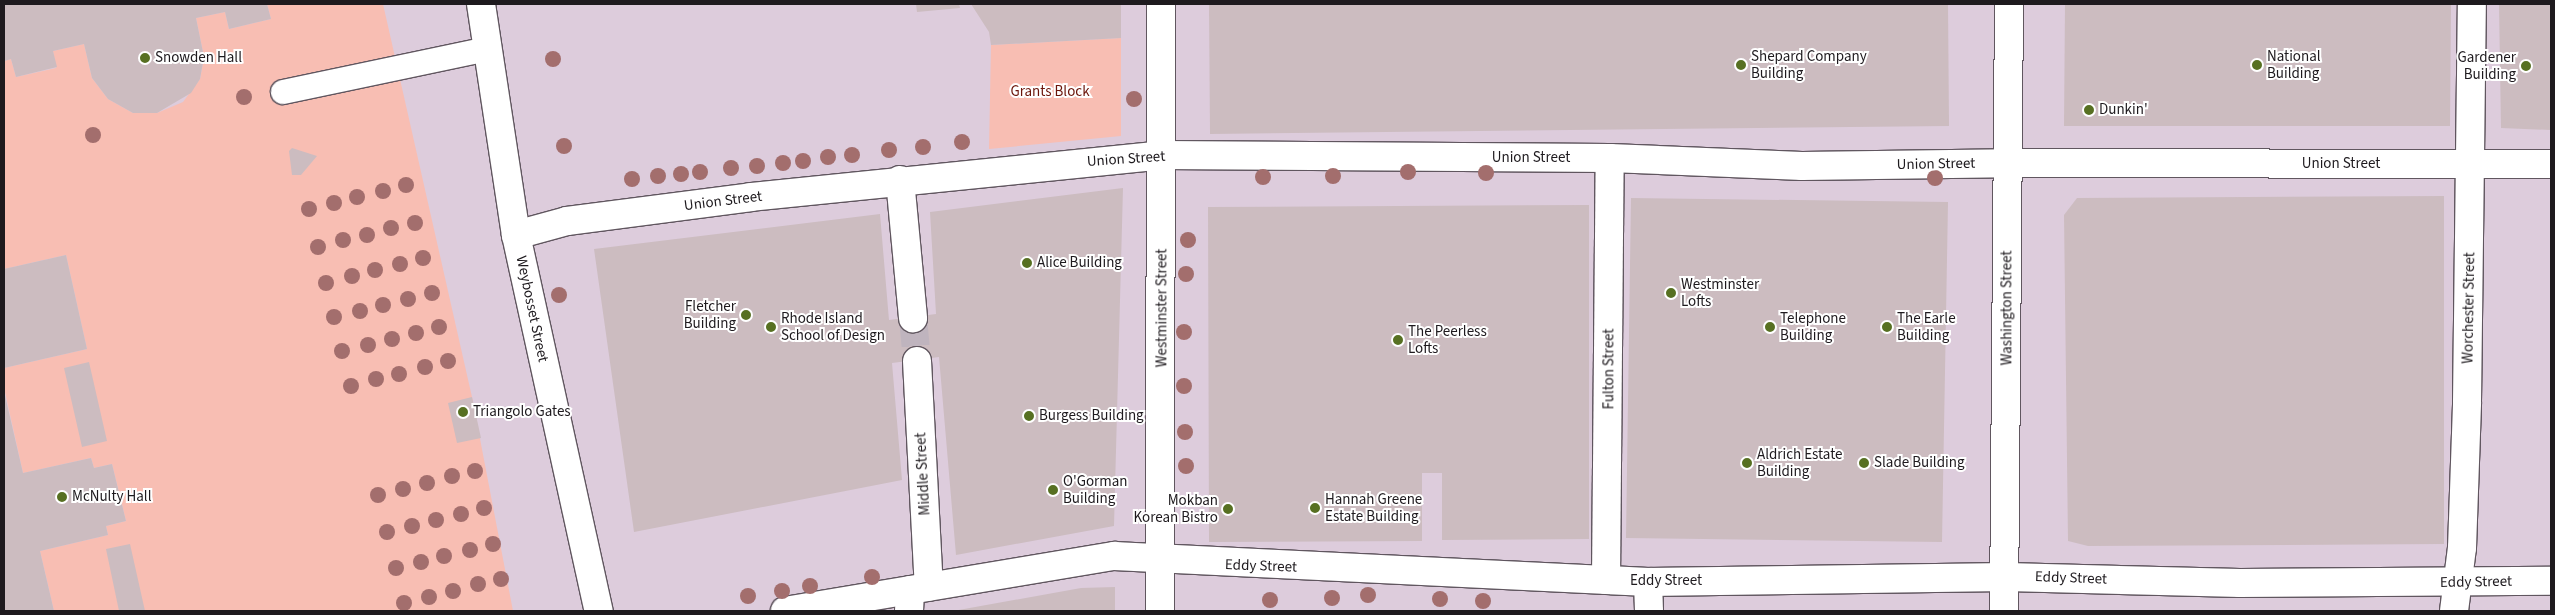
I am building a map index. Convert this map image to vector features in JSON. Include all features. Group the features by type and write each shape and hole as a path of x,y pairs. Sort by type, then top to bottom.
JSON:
{"street":[{"name":"Weybosset Street","path":"481,4 516,236 599,611"},
{"name":"Westminster Street","path":"1160,611 1162,562 1161,4"},
{"name":"Washington Street","path":"2004,611 2007,577 2009,4"},
{"name":"Worchester Street","path":"2454,611 2459,582 2473,164 2472,4"},
{"name":"Union Street","path":"516,236 567,221 900,180 1162,156 1610,158 1802,166 2007,163 2551,164"},
{"name":"Fulton Street","path":"1606,580 1610,158"},
{"path":"900,180 913,318"},
{"name":"Middle Street","path":"916,596 917,361"},
{"name":"Eddy Street","path":"785,611 916,596 1114,556 1162,562 1648,582 2007,577 2240,583 2551,581"},
{"path":"1648,582 1649,611"}],"lane":[{"path":"283,92 487,50"}],"shaded area":[{"path":"4,4 2551,4 2551,611 4,611"}],"green space":[{"path":"267,4 383,4 472,397 513,611 54,611 40,551 108,535 106,526 126,521 112,464 94,468 91,458 23,473 4,388 4,368 87,349 66,255 4,269 4,61 11,59 16,77 56,68 53,51 84,44 92,78 108,99 133,113 157,113 183,102 200,79 204,57 196,18 225,12 229,29 271,19"},
{"name":"Grants Block","path":"1121,38 1121,136 989,149 991,45"}],"building":[{"name":"Snowden Hall","path":"4,4 267,4 271,19 229,29 225,12 196,18 204,57 200,79 191,93 157,113 133,113 108,99 92,78 84,44 53,51 57,67 16,77 11,59 4,61"},
{"path":"916,4 959,4 960,8 917,12"},
{"path":"971,4 1121,4 1121,38 991,45 989,32"},
{"path":"1209,4 1948,4 1949,126 1210,134"},
{"name":"National Building","path":"2065,4 2451,4 2450,126 2064,126"},
{"name":"Gardener Building","path":"2499,4 2551,4 2551,130 2501,128"},
{"path":"292,148 317,156 301,175 292,175 289,151"},
{"path":"1123,188 1114,526 956,555 939,357 892,363 902,480 634,532 594,249 880,214 889,320 936,314 930,212"},
{"path":"2444,196 2444,544 2088,546 2068,541 2064,215 2077,198"},
{"path":"1631,198 1948,202 1942,542 1626,538"},
{"name":"The Peerless Lofts","path":"1589,205 1589,539 1442,540 1442,473 1422,473 1422,541 1209,542 1208,207"},
{"path":"66,255 87,349 4,368 4,269"},
{"path":"89,362 107,441 82,447 64,368"},
{"name":"McNulty Hall","path":"4,391 23,473 91,458 94,468 112,464 126,521 106,526 108,535 40,551 54,611 4,611"},
{"name":"Triangolo Gates","path":"472,397 481,438 457,443 448,403"},
{"path":"130,544 145,611 119,611 106,549"},
{"path":"1115,587 1115,611 953,611 1081,588"}],"tunnel":[{"path":"913,318 917,361"}],"place":[{"name":"Snowden Hall","path":"145,58"},
{"name":"Shepard Company Building","path":"1741,65"},
{"name":"National Building","path":"2257,65"},
{"name":"Gardener Building","path":"2526,66"},
{"name":"Dunkin'","path":"2089,110"},
{"name":"Alice Building","path":"1027,263"},
{"name":"Westminster Lofts","path":"1671,293"},
{"name":"Fletcher Building","path":"746,315"},
{"name":"Rhode Island School of Design","path":"771,327"},
{"name":"Telephone Building","path":"1770,327"},
{"name":"The Earle Building","path":"1887,327"},
{"name":"The Peerless Lofts","path":"1398,340"},
{"name":"Triangolo Gates","path":"463,412"},
{"name":"Burgess Building","path":"1029,416"},
{"name":"Aldrich Estate Building","path":"1747,463"},
{"name":"Slade Building","path":"1864,463"},
{"name":"O'Gorman Building","path":"1053,490"},
{"name":"McNulty Hall","path":"62,497"},
{"name":"Hannah Greene Estate Building","path":"1315,508"},
{"name":"Mokban Korean Bistro","path":"1228,509"}]}
